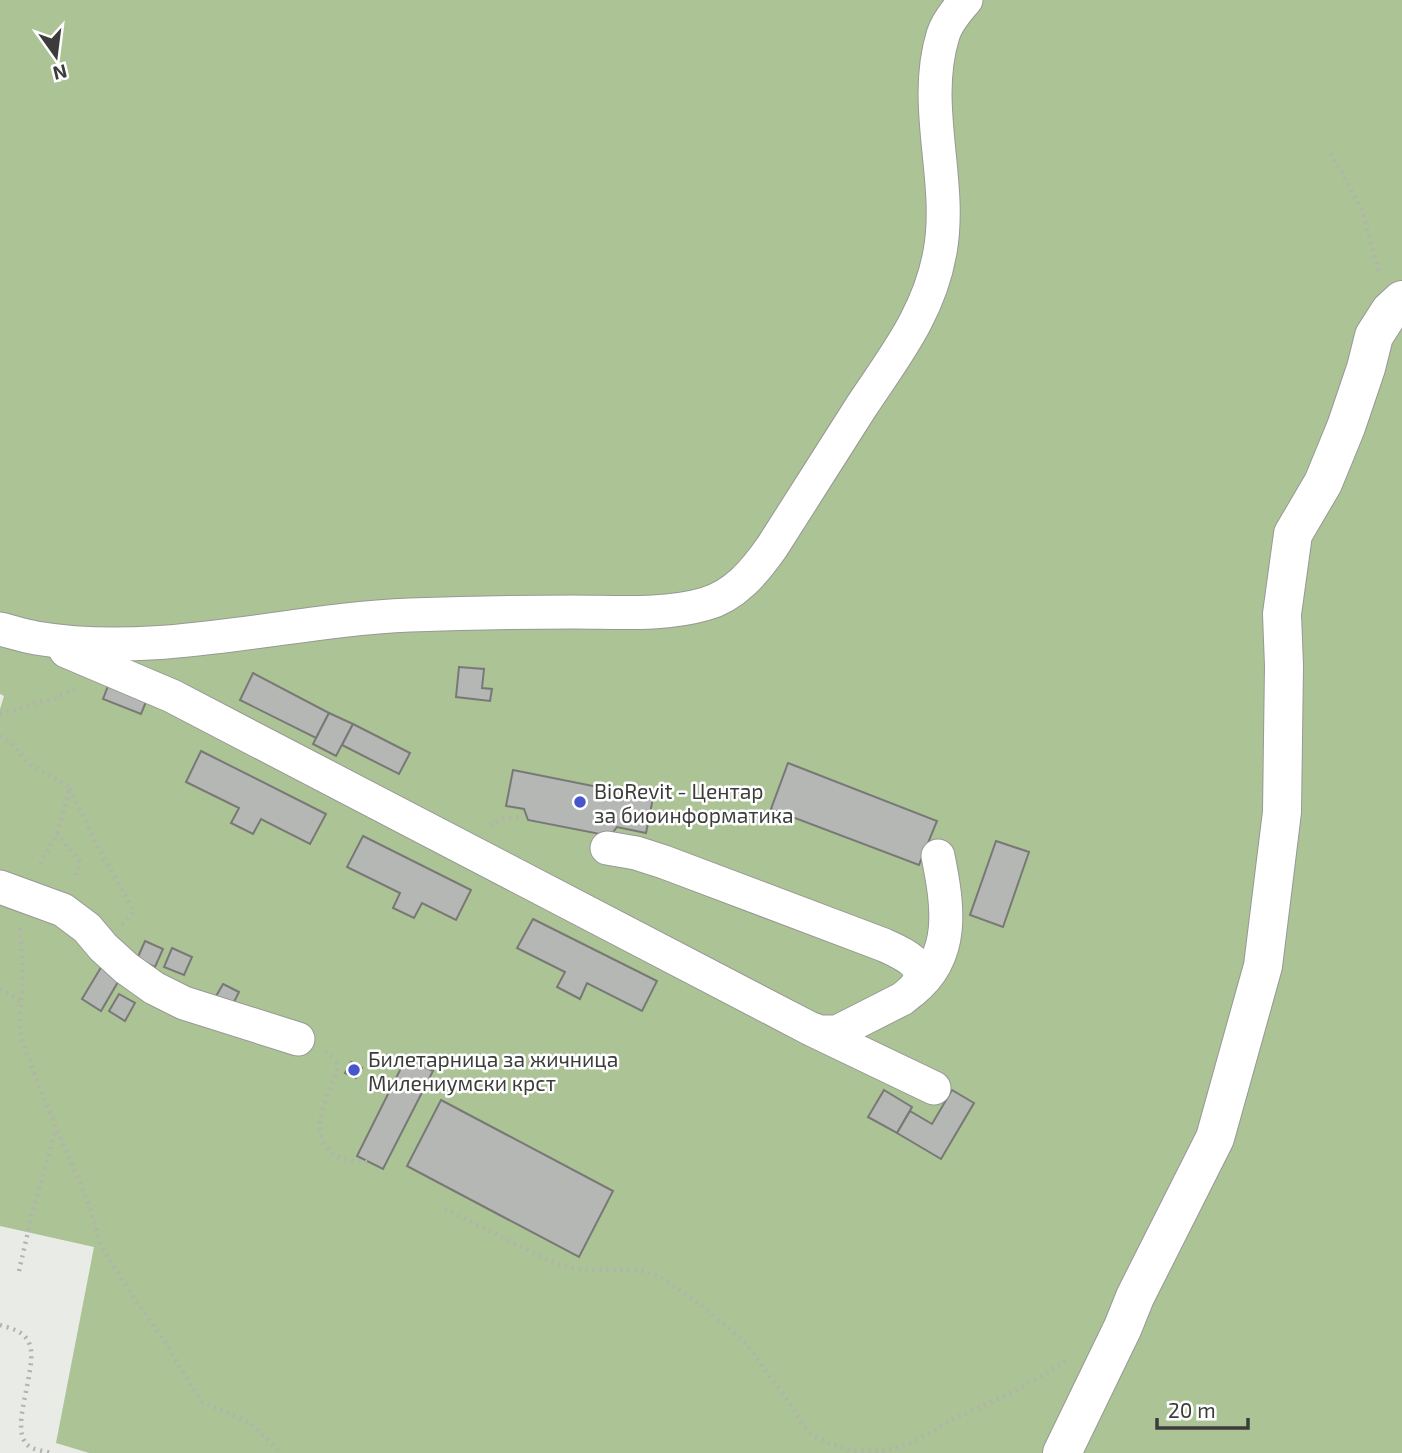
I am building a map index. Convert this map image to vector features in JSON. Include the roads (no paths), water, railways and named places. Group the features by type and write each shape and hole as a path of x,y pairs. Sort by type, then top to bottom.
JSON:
{"main road":[{"path":"1062,1453 1135,1297 1215,1138 1263,966 1282,812 1282,614 1293,534 1323,483 1346,427 1374,336 1396,306"}],"street":[{"path":"33,638 74,643 180,641 312,623 407,615 651,612 685,609 708,604 723,597 757,568 772,547 914,327 926,302 935,278 943,236 935,82 943,33 951,18 967,0"},
{"path":"0,629 33,638 103,665 172,696 809,1028 934,1088"},
{"path":"607,848 664,862 884,944 908,956 918,965 920,975 910,993"},
{"path":"809,1028 827,1033 837,1032 910,993 933,970 944,940 946,905 938,856"},
{"path":"12,891 63,910 87,928 126,968 154,988 184,1003 298,1039"}],"place":[{"name":"BioRevit - Центар за биоинформатика","path":"580,802"},
{"name":"Билетарница за жичница Милениумски крст","path":"354,1070"}]}
